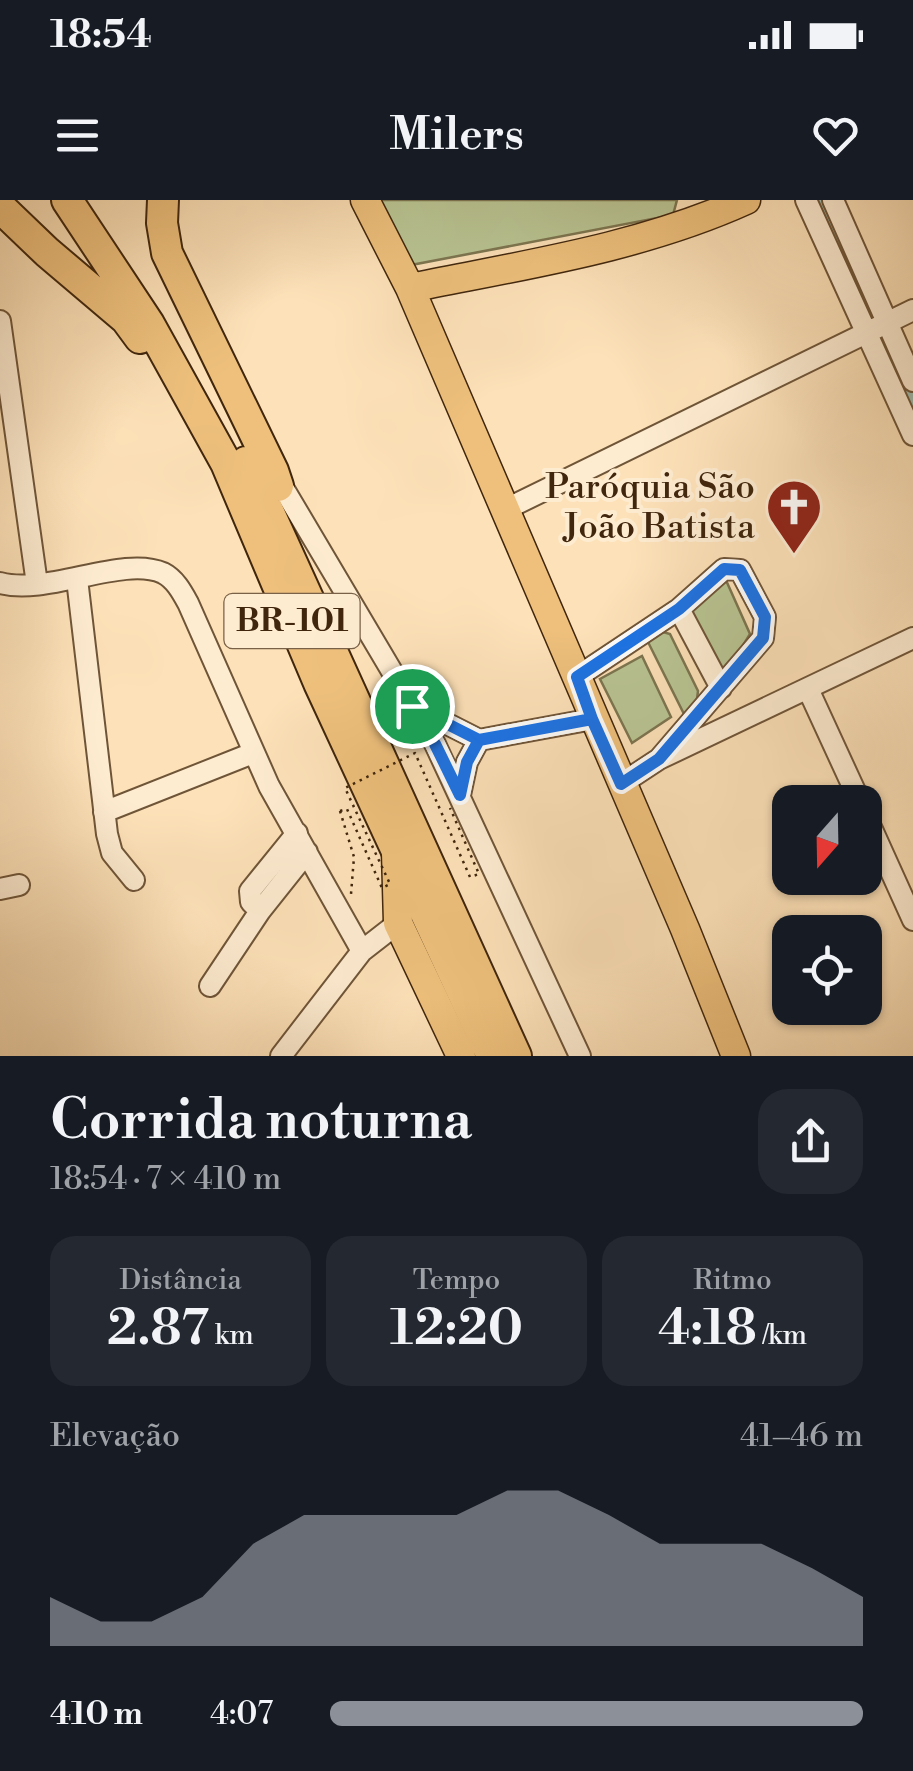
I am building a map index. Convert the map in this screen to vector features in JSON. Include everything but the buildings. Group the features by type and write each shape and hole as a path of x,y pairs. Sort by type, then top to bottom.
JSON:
{"highway":[{"name":"BR-101","path":"67,200 149,324 226,463 312,666 396,846 504,1048"},
{"name":"BR-101","path":"92,200 165,310 243,456 308,593 504,1048"},
{"path":"163,200 162,223 168,253 273,471 308,593"},
{"path":"0,207 46,252 126,319 226,463"},
{"path":"504,1048 538,1056"}],"main road":[{"path":"365,200 410,288 736,1056"},
{"path":"410,288 598,250 703,210 746,200"},
{"path":"396,846 398,923 460,1056"}],"street":[{"path":"806,200 877,327 913,381"},
{"path":"833,200 913,434"},
{"path":"504,510 913,310"},
{"path":"0,322 37,584"},
{"path":"273,471 435,744 455,802 580,1056"},
{"path":"577,677 679,609 729,567 740,570 765,617 763,638 659,759"},
{"path":"0,583 37,584 140,569 171,579 188,603 252,753 362,951"},
{"path":"76,579 104,812 112,853 134,880"},
{"path":"679,609 721,688"},
{"path":"621,784 659,759 913,638"},
{"path":"808,688 852,785"},
{"path":"412,706 479,740 592,719"},
{"path":"455,802 467,762 479,740"},
{"path":"104,812 252,753"},
{"path":"210,986 260,911 251,902 250,891 302,842"},
{"path":"882,852 913,920"},
{"path":"281,1056 362,951 398,923"}],"path":[{"path":"342,913 354,882 354,856 340,811 347,808 382,888 390,884 344,788 415,753 470,877 479,874 455,802"}],"green space":[{"path":"377,200 677,200 673,215 411,265"},
{"path":"725,578 750,634 731,665 718,677 688,612"},
{"path":"663,632 670,634 698,691 685,716 648,642"},
{"path":"642,656 671,717 632,743 600,679"}],"waterway":[{"path":"819,200 913,408"}],"place":[{"name":"Paróquia São João Batista","path":"794,556"}],"route":[{"path":"412,706 460,795 467,762 479,740 592,719 577,677 679,609 724,569 740,570 765,617 763,638 659,759 621,784 592,719 479,740 412,706"}]}
